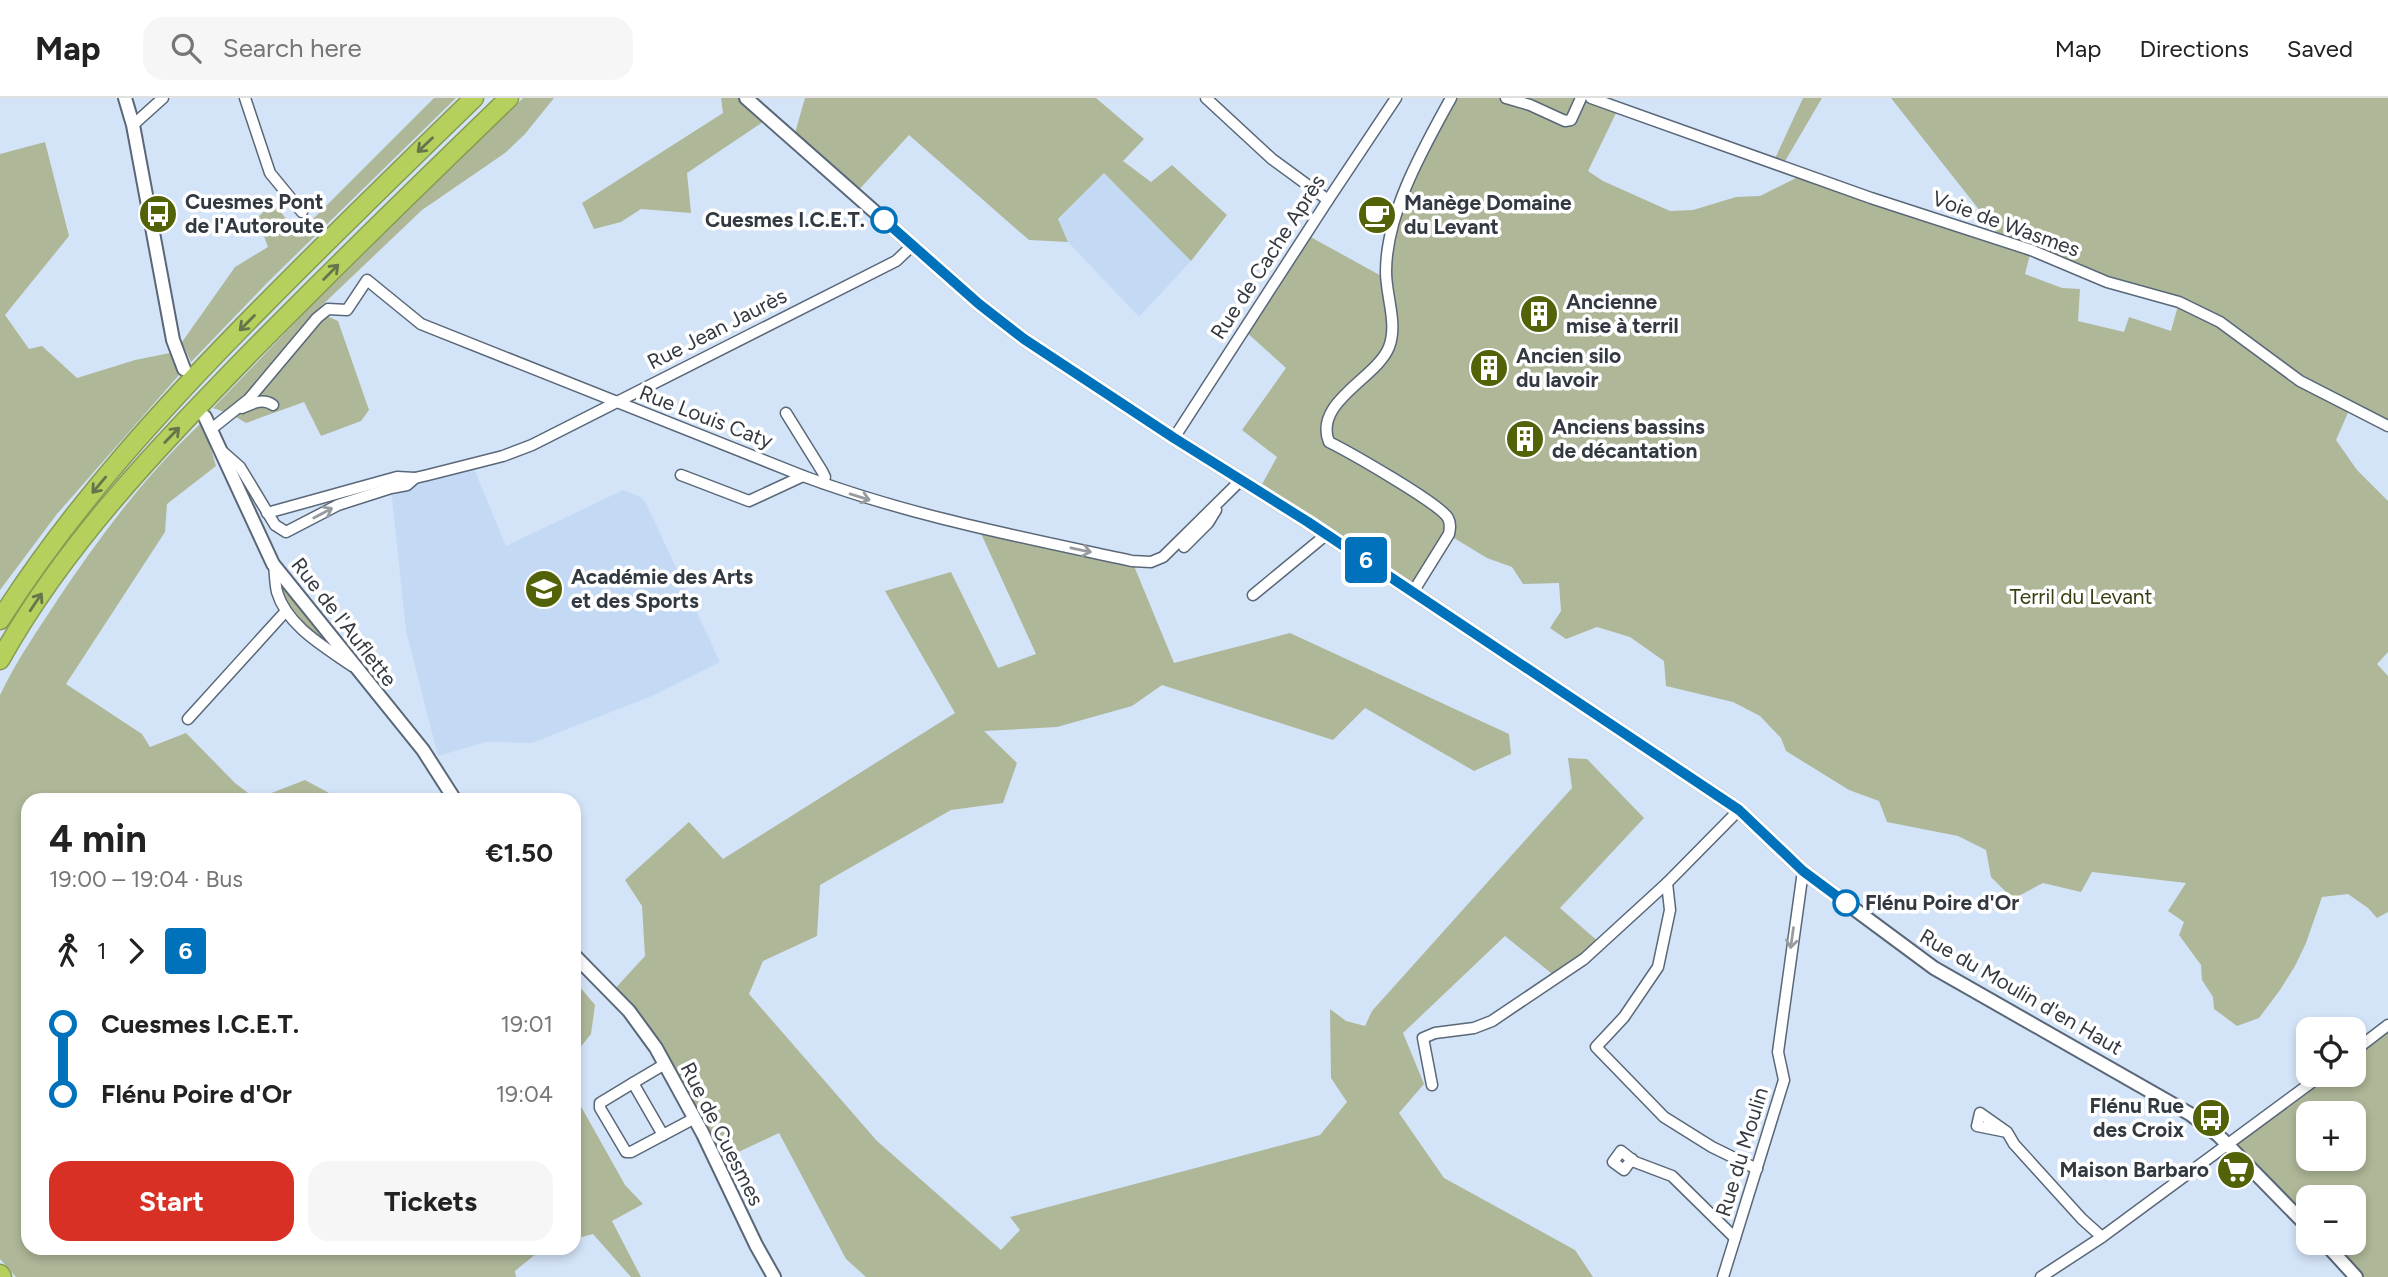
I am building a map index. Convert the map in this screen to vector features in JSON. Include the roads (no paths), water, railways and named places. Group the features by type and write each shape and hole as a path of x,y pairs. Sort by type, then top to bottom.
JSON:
{"highway":[{"path":"0,618 79,509 211,359 360,207 474,98"},
{"path":"0,660 64,562 126,485 359,243 509,98"}],"street":[{"path":"125,98 133,125 173,340 184,369"},
{"path":"133,125 163,98"},
{"path":"245,98 270,173 302,212"},
{"name":"Rue du Moulin d'en Haut","path":"746,98 979,304 1024,339 1327,534 1739,810 1803,871 1934,968 2190,1114 2228,1145 2296,1215"},
{"path":"1206,98 1272,159 1328,200"},
{"name":"Rue de Cache Après","path":"1174,438 1396,98"},
{"path":"1413,592 1449,534 1447,516 1425,499 1329,442 1326,433 1328,420 1338,401 1372,369 1389,348 1392,326 1385,273 1389,236 1420,159 1451,98"},
{"path":"1506,98 1530,104 1565,121 1571,120 1575,115 1581,98"},
{"name":"Voie de Wasmes","path":"1591,98 1871,198 2031,250 2107,282 2179,302 2220,322 2300,381 2388,426"},
{"name":"Rue Jean Jaurès","path":"415,478 407,485 338,505 286,531 279,528 267,513 397,477 415,478 518,451 895,261 913,245"},
{"name":"Rue Louis Caty","path":"208,424 235,411 249,399 317,318 328,309 347,310 368,280 421,324 803,476 857,496 934,518 1151,562 1163,557 1241,480"},
{"path":"235,411 259,401 267,401 273,405"},
{"path":"786,412 822,471 825,477 823,483"},
{"name":"Rue de l'Auflette","path":"208,424 274,564 423,750 451,793"},
{"path":"220,448 240,467 267,513"},
{"path":"681,475 749,501 803,476"},
{"path":"1184,547 1216,513 1218,503"},
{"path":"1253,595 1327,534"},
{"path":"274,564 277,592 286,611 299,626 357,670"},
{"path":"188,719 286,611"},
{"path":"1432,1085 1423,1038 1435,1033 1474,1028 1492,1021 1584,959 1667,883 1739,810"},
{"name":"Rue du Moulin","path":"1723,1277 1784,1080 1778,1052 1803,871"},
{"path":"1667,883 1670,910 1658,967 1624,1017 1596,1047 1664,1117 1712,1147 1757,1169"},
{"name":"Rue de Cuesmes","path":"581,961 629,1012 656,1048 695,1118 774,1277"},
{"path":"2366,1042 2388,1025"},
{"path":"665,1064 600,1103 600,1108 626,1152 631,1152 695,1118"},
{"path":"633,1083 663,1135"},
{"path":"2041,1277 2102,1237 2306,1087"},
{"path":"2007,1132 2014,1144 2082,1219 2102,1237"},
{"path":"1632,1159 1672,1176 1735,1238"},
{"path":"2336,1255 2356,1277"}],"place":[{"name":"Cuesmes Pont de l'Autoroute","path":"158,214"},
{"name":"Manège Domaine du Levant","path":"1377,215"},
{"name":"Cuesmes I.C.E.T.","path":"884,220"},
{"name":"Ancienne mise à terril","path":"1539,314"},
{"name":"Ancien silo du lavoir","path":"1489,368"},
{"name":"Anciens bassins de décantation","path":"1525,439"},
{"name":"Académie des Arts et des Sports","path":"544,589"},
{"name":"Flénu Poire d'Or","path":"1846,903"},
{"name":"Flénu Rue des Croix","path":"2211,1118"},
{"name":"Maison Barbaro","path":"2236,1170"}],"park label":[{"name":"Terril du Levant","path":"2081,597"}]}
